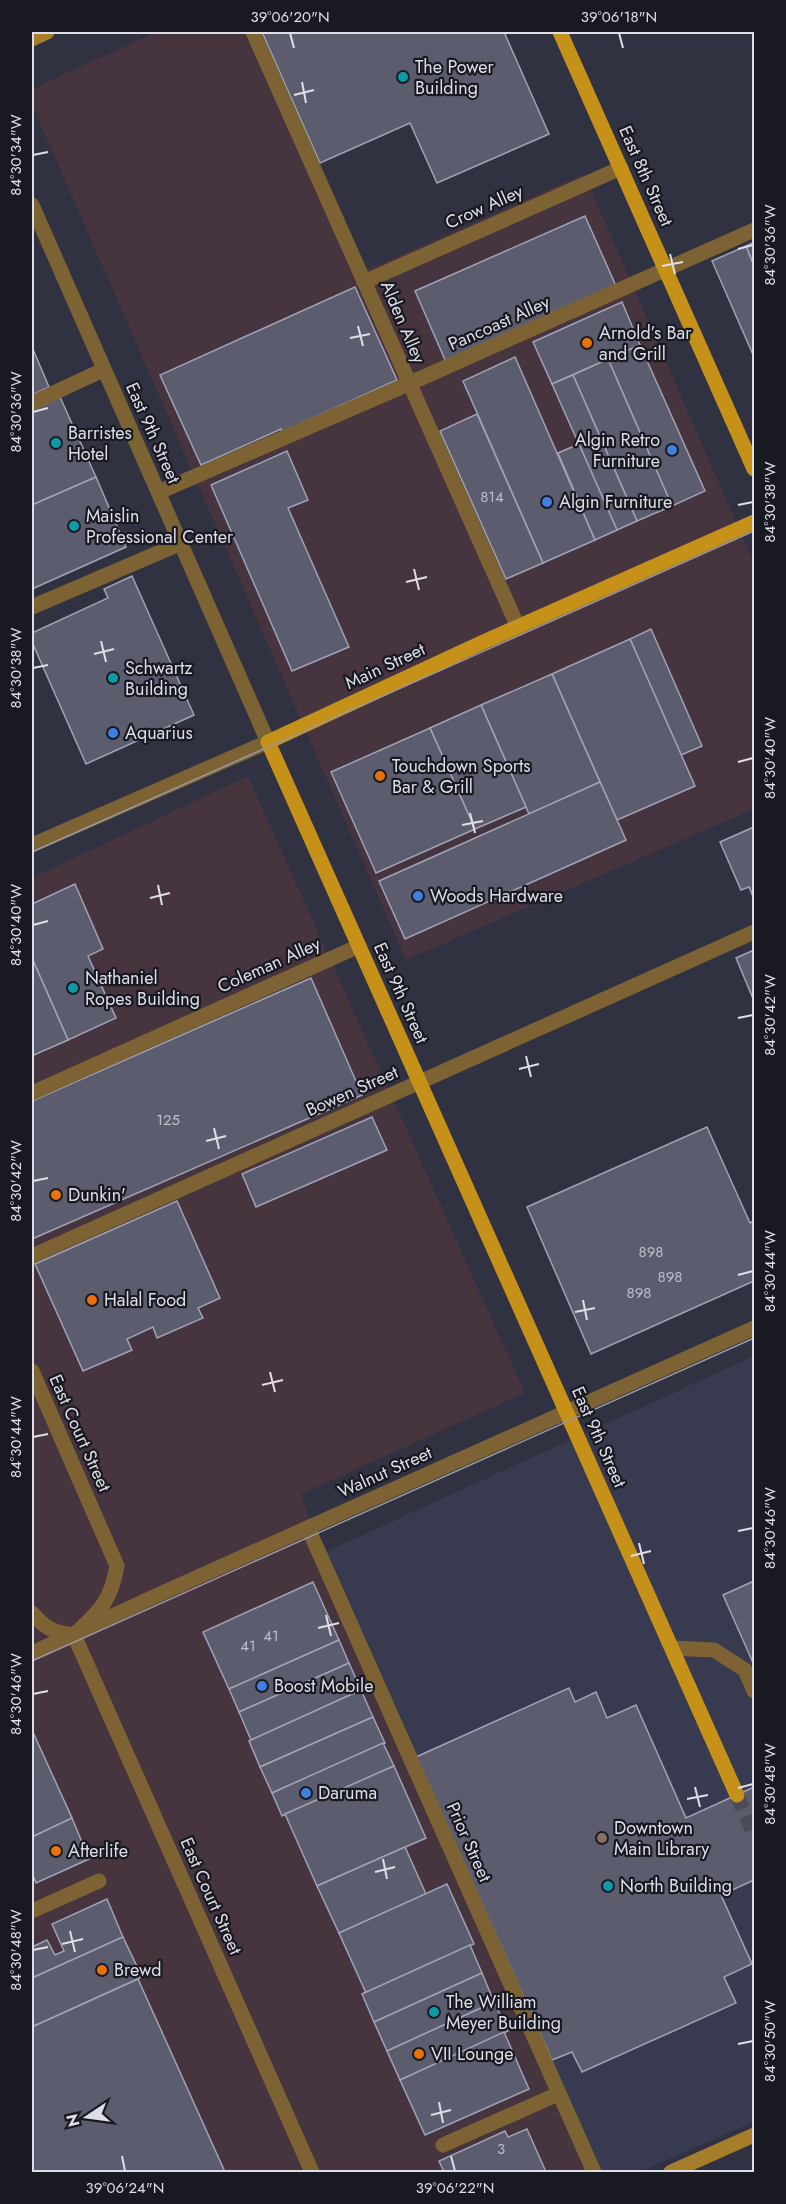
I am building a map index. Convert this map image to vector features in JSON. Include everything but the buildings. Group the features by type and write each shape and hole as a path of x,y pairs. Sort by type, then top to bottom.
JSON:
{"main road":[{"path":"32,39 47,32"},
{"name":"East 8th Street","path":"560,32 754,469"},
{"name":"Main Street","path":"268,742 754,522"},
{"name":"East 9th Street","path":"268,742 737,1795"},
{"path":"671,2172 754,2135"}],"street":[{"name":"Alden Alley","path":"253,32 518,627"},
{"name":"Crow Alley","path":"364,282 621,168"},
{"name":"East 9th Street","path":"32,205 159,492 179,544 268,742"},
{"name":"Pancoast Alley","path":"159,492 754,230"},
{"path":"32,403 104,370"},
{"path":"32,606 179,544"},
{"name":"Main Street","path":"32,845 268,742"},
{"name":"Bowen Street","path":"32,1257 754,932"},
{"name":"Coleman Alley","path":"32,1093 359,946"},
{"name":"Walnut Street","path":"32,1653 754,1328"},
{"name":"East Court Street","path":"32,1371 117,1566 114,1587 100,1612 74,1635 312,2172"},
{"name":"Prior Street","path":"308,1528 594,2172"},
{"path":"32,1613 40,1623 54,1632 74,1635"},
{"path":"672,1648 714,1650 745,1671 754,1691"},
{"path":"32,1911 99,1881"},
{"path":"443,2145 558,2094"}],"shaded area":[{"path":"156,32 256,32 364,271 584,174 754,563 754,809 406,960 32,105 32,89"},
{"path":"248,776 525,1393 301,1494 321,1554 600,2172 32,2172 32,878"},
{"name":"Downtown Main Library","path":"754,1356 754,2122 639,2172 600,2172 321,1554"}],"tunnel":[{"path":"737,1795 754,1834"}],"tram line":[{"path":"32,852 754,531"},
{"path":"32,1661 754,1338"}],"place":[{"name":"The Power Building","path":"403,77"},
{"name":"Arnold’s Bar and Grill","path":"587,343"},
{"name":"Barristes Hotel","path":"56,443"},
{"name":"Algin Retro Furniture","path":"672,450"},
{"name":"Algin Furniture","path":"547,502"},
{"name":"Maislin Professional Center","path":"74,526"},
{"name":"Schwartz Building","path":"113,678"},
{"name":"Aquarius","path":"113,733"},
{"name":"Touchdown Sports Bar & Grill","path":"380,776"},
{"name":"Woods Hardware","path":"418,896"},
{"name":"Nathaniel Ropes Building","path":"73,988"},
{"name":"Dunkin'","path":"56,1195"},
{"name":"Halal Food","path":"92,1300"},
{"name":"Boost Mobile","path":"262,1686"},
{"name":"Daruma","path":"306,1793"},
{"name":"Downtown Main Library","path":"602,1838"},
{"name":"Afterlife","path":"56,1851"},
{"name":"North Building","path":"608,1886"},
{"name":"Brewd","path":"102,1970"},
{"name":"The William Meyer Building","path":"434,2012"},
{"name":"VII Lounge","path":"419,2054"}]}
